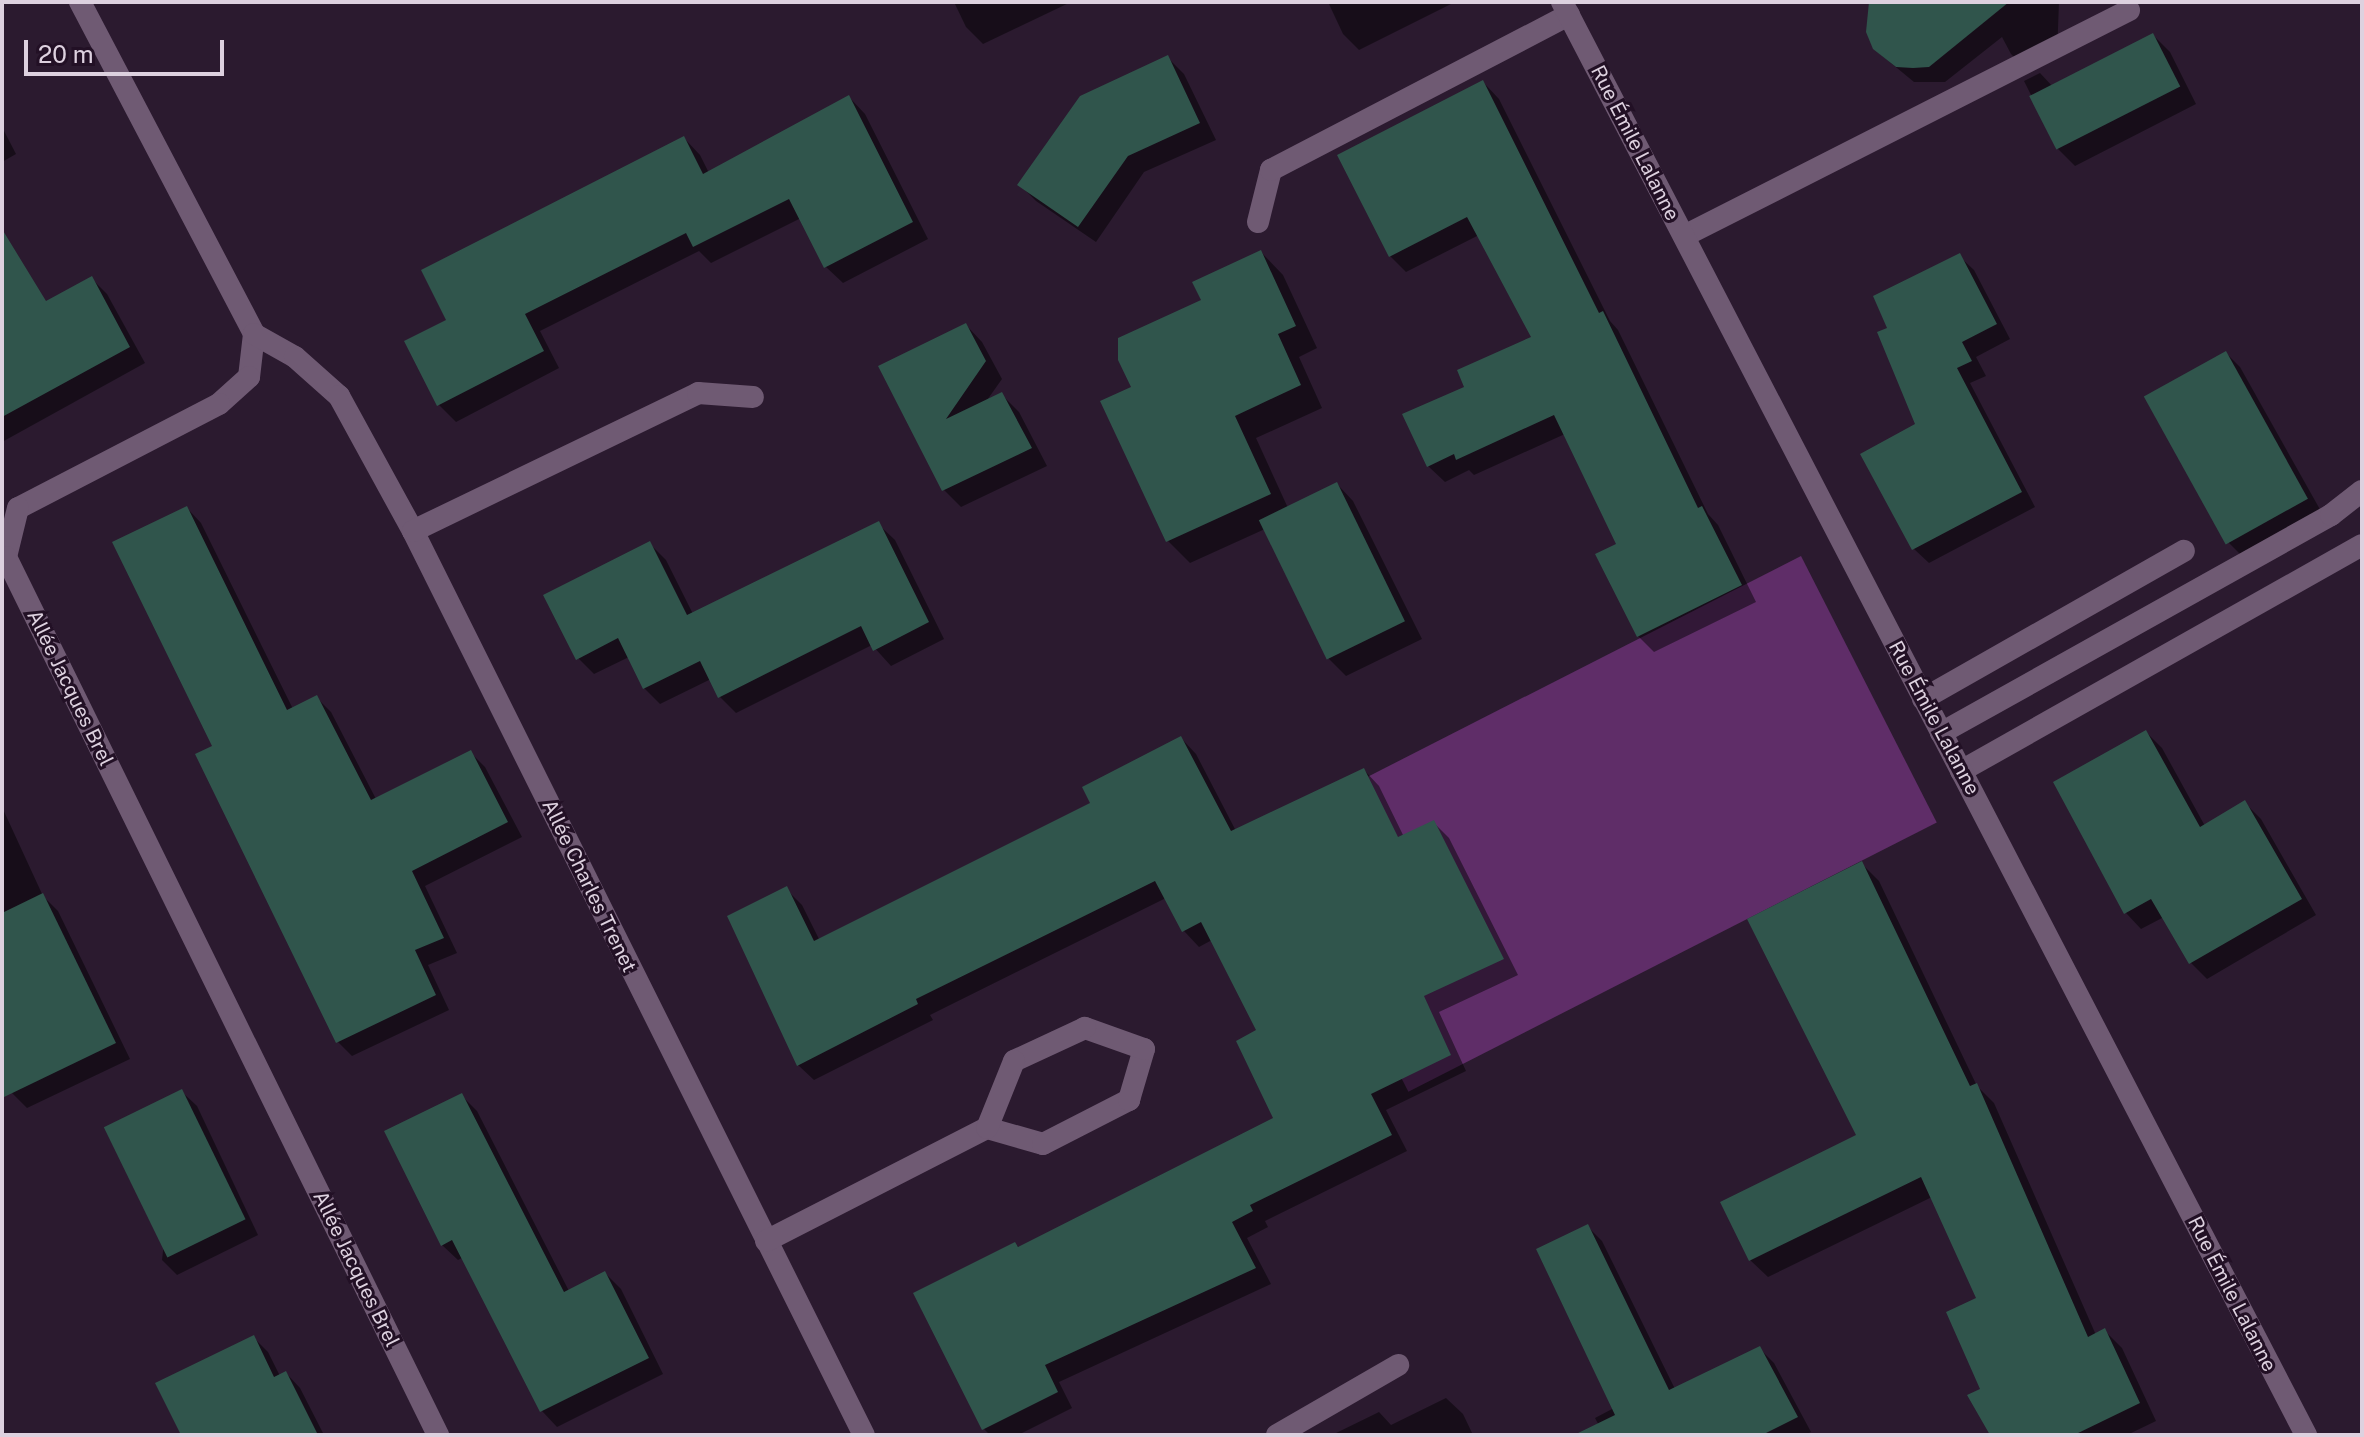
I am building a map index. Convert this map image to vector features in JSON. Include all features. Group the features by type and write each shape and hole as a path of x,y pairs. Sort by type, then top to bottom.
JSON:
{"street":[{"path":"80,2 254,334"},
{"path":"1258,222 1271,170 1565,8"},
{"name":"Rue Émile Lalanne","path":"1565,8 2306,1435"},
{"path":"1684,236 2129,10"},
{"name":"Allée Charles Trenet","path":"254,334 295,357 339,396 413,531 864,1435"},
{"name":"Allée Jacques Brel","path":"254,334 249,377 219,404 18,508 6,557 438,1435"},
{"path":"413,531 698,393 753,397"},
{"path":"1941,733 2331,515 2362,491"},
{"path":"1961,771 2362,545"},
{"path":"1923,699 2184,551"},
{"path":"766,1241 987,1128 1014,1061 1085,1028 1144,1049 1129,1100 1043,1144 987,1128"},
{"path":"1277,1435 1398,1365"}],"shaded area":[{"path":"1801,556 1937,822 1408,1092 1273,825"}],"building":[{"path":"1869,2 2009,2 1929,67 1913,68 1896,67 1873,49 1866,32"},
{"path":"2153,33 2180,86 2056,150 2029,96"},
{"path":"1168,55 1200,123 1128,156 1078,227 1017,185 1080,96"},
{"path":"1483,80 1599,313 1603,311 1698,508 1702,506 1742,585 1637,637 1595,554 1616,544 1554,415 1456,460 1454,454 1427,467 1402,414 1464,387 1457,370 1531,337 1467,217 1389,257 1337,155"},
{"path":"849,95 913,222 824,268 789,199 693,247 686,233 525,314 544,351 437,406 404,341 446,320 421,270 684,136 703,174"},
{"path":"2,229 46,301 92,276 130,347 2,417"},
{"path":"1261,250 1296,326 1278,334 1301,385 1235,416 1271,494 1166,542 1100,401 1131,387 1118,360 1118,338 1201,300 1192,282"},
{"path":"1960,253 1997,324 1962,342 1972,361 1957,368 2022,492 1912,550 1860,454 1915,424 1877,332 1887,328 1873,296"},
{"path":"966,323 986,361 946,419 1002,392 1032,448 942,491 878,366"},
{"path":"2226,351 2308,499 2226,544 2144,397"},
{"path":"1337,482 1405,621 1327,659 1259,520"},
{"path":"187,506 287,710 317,695 371,800 471,750 508,822 412,871 444,938 415,950 436,995 336,1043 195,754 212,746 112,542"},
{"path":"879,521 929,622 873,651 861,626 718,698 700,661 643,689 618,638 576,660 543,595 650,541 687,615"},
{"path":"2146,730 2200,827 2245,800 2302,899 2189,964 2151,899 2124,914 2053,782"},
{"path":"1181,736 1231,831 1364,768 1398,837 1434,820 1504,959 1424,996 1451,1055 1371,1094 1392,1135 1250,1205 1253,1211 1232,1222 1256,1268 1045,1365 1058,1392 982,1430 913,1293 1015,1242 1018,1247 1273,1118 1236,1041 1256,1030 1201,922 1182,932 1155,881 916,999 918,1004 797,1066 727,916 787,886 814,941 1090,803 1082,787"},
{"path":"1862,861 1970,1086 1977,1083 2088,1337 2105,1328 2140,1403 2074,1435 1990,1435 1967,1395 1980,1389 1946,1312 1976,1298 1921,1177 1749,1261 1720,1202 1856,1135 1747,919"},
{"path":"43,893 116,1043 2,1098 2,913"},
{"path":"182,1089 246,1219 167,1257 104,1127"},
{"path":"462,1093 564,1292 605,1271 649,1358 540,1412 452,1240 441,1246 384,1131"},
{"path":"1588,1224 1669,1390 1760,1346 1798,1417 1762,1435 1574,1435 1615,1415 1536,1249"},
{"path":"254,1335 274,1377 286,1371 318,1435 181,1435 155,1383"}]}
